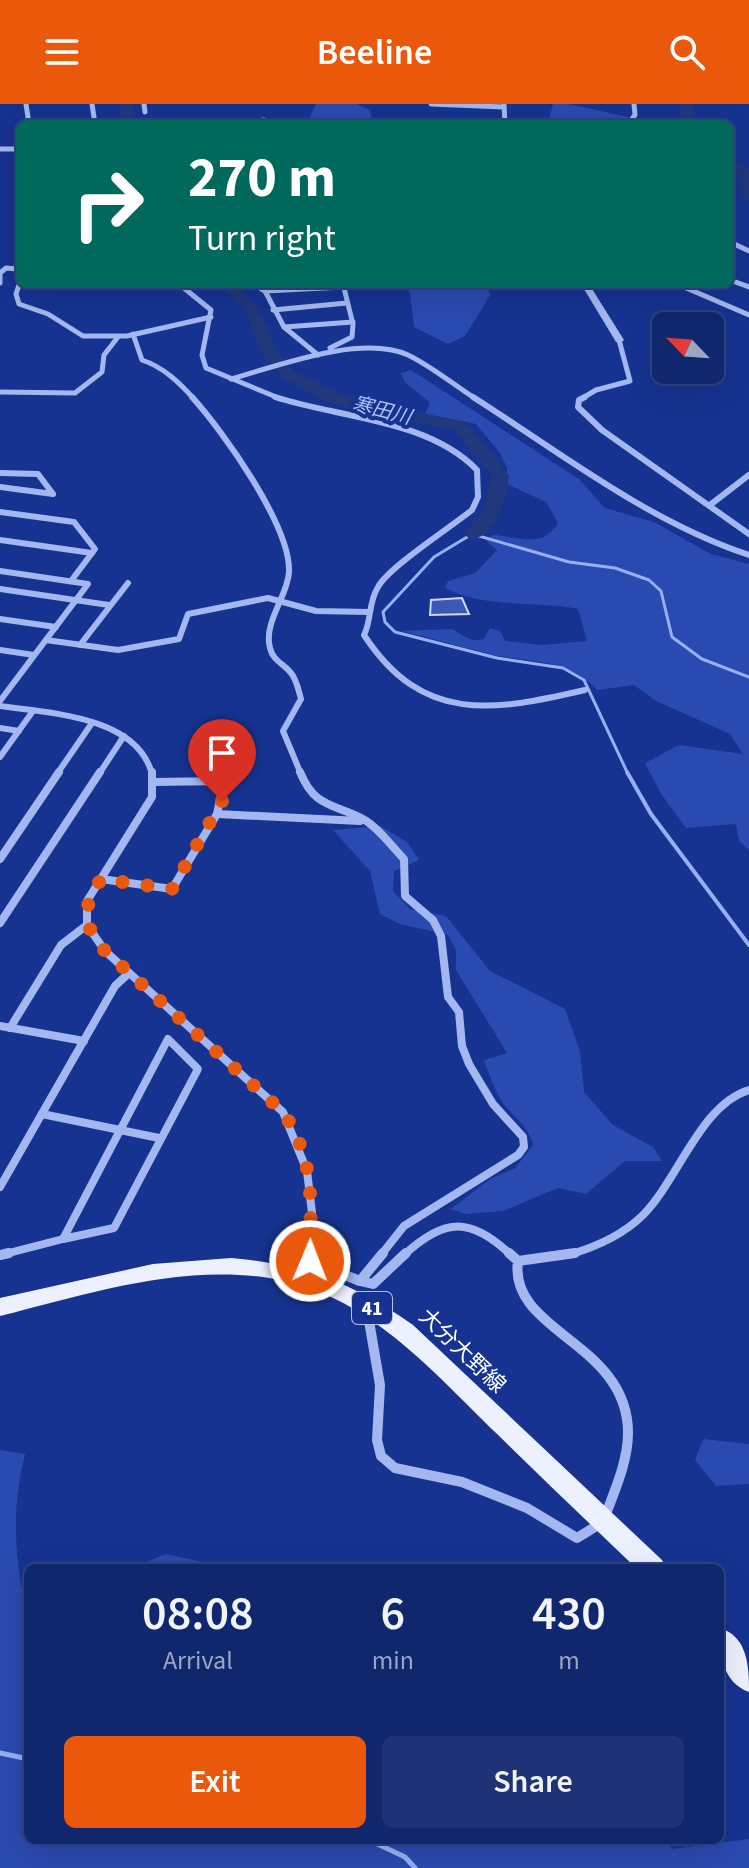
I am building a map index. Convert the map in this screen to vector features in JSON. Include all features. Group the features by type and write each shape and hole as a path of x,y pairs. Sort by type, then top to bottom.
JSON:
{"main road":[{"name":"大分大野線","path":"0,1307 170,1269 309,1269 405,1331 649,1564"},
{"path":"724,1645 749,1680"}],"street":[{"path":"144,104 145,112"},
{"path":"431,104 504,106"},
{"path":"472,114 473,106"},
{"path":"0,283 0,273 6,268 16,269"},
{"path":"18,288 19,304 48,314 79,335 118,337 211,317"},
{"path":"185,288 207,304 211,317 202,364 231,379 297,404 416,435 458,453 477,470 478,497 472,510 380,582 364,635 397,673 450,701 471,708 494,708 585,690"},
{"path":"260,288 265,291 304,288"},
{"path":"317,354 352,337 353,322 344,288"},
{"path":"587,288 619,340 630,381 586,394 579,400 578,407 602,430 748,531"},
{"path":"686,288 749,315"},
{"path":"265,291 284,327 317,354"},
{"path":"273,310 347,303"},
{"path":"284,327 353,322"},
{"path":"133,334 142,360 165,368 174,383 189,393 224,432 243,461 281,541 289,572 269,646 275,659 293,675 301,699 283,731 303,784 316,800 365,820 404,859 405,896 433,920 441,936 446,958 448,997 459,1012 462,1046 469,1064 493,1104 523,1137 524,1147 503,1165 404,1226 360,1281"},
{"path":"0,392 79,391 102,372 104,355 118,337"},
{"path":"231,379 317,354 359,348 406,354 626,495 710,542 749,555"},
{"path":"0,473 38,474 53,494 0,487"},
{"path":"710,505 749,475"},
{"path":"0,512 74,522 95,549 71,581"},
{"path":"0,540 92,553"},
{"path":"0,571 88,584 0,703 92,723 124,736 147,760 154,782 152,797 87,901 87,925 94,938 283,1112 310,1167 309,1269 373,1284 432,1230 446,1223 480,1229 502,1243 518,1261 516,1281 526,1300 606,1367 622,1399 629,1431 603,1522 577,1538 527,1508 462,1482 395,1468 381,1456 377,1424 380,1385 369,1321 379,1313"},
{"path":"80,645 128,583"},
{"path":"0,589 109,605"},
{"path":"46,640 118,650 179,639 184,617 193,612 260,599 279,600 316,611 369,612"},
{"path":"0,619 56,627"},
{"path":"0,650 34,655"},
{"path":"0,685 11,686"},
{"path":"0,757 33,711"},
{"path":"0,859 92,723"},
{"path":"0,728 19,731"},
{"path":"0,923 124,736"},
{"path":"101,879 172,889 217,814 224,781 154,782"},
{"path":"217,814 365,820"},
{"path":"84,1041 5,1027 61,945 87,925"},
{"path":"0,1187 115,986 129,973"},
{"path":"0,1255 114,1228 198,1069 168,1039 63,1239"},
{"path":"518,1261 577,1254 603,1245 623,1233 652,1207 677,1174 698,1135 721,1104 735,1094 749,1090"},
{"path":"42,1114 159,1138"}],"shaded area":[{"path":"316,104 356,104 370,110 372,120 309,120"},
{"path":"553,104 569,104 641,120 549,120"},
{"path":"406,288 487,288 491,294 465,336 448,344 414,327 410,293"},
{"path":"411,370 579,479 605,508 654,522 711,554 749,564 749,850 739,841 736,824 686,828 661,794 645,763 679,745 743,754 730,734 656,701 634,685 597,690 574,672 561,667 493,655 401,631 452,629 467,638 479,640 484,639 490,628 500,631 505,641 542,645 587,641 578,609 476,599 445,588 448,581 475,573 497,550 486,541 492,535 537,539 558,523 546,502 507,484 507,468 500,453 476,424 425,414 430,403 405,382 401,373"},
{"path":"380,826 407,842 419,860 394,871 393,891 410,909 446,916 490,971 565,1009 580,1052 584,1092 613,1125 653,1147 662,1161 625,1161 586,1194 558,1188 503,1211 465,1214 451,1209 490,1179 515,1168 533,1145 521,1122 503,1103 492,1082 484,1060 507,1053 456,970 456,950 448,935 400,924 380,914 370,871 333,830"},
{"path":"703,1439 749,1444 749,1484 716,1486 695,1460"},
{"path":"0,1450 25,1454 16,1528 24,1601 24,1844 668,1844 673,1849 749,1839 749,1868 0,1868"},
{"path":"166,1554 212,1564 142,1564"}],"building":[{"path":"462,598 469,614 430,615 431,600"}],"waterway":[{"name":"寒田川","path":"126,120 128,104"},
{"path":"685,120 688,104"},
{"path":"734,162 742,168 749,196"},
{"name":"寒田川","path":"231,288 252,310 270,354 289,375 325,395 351,404 460,426 500,475 493,508 472,534"},
{"path":"627,773 584,680 563,668 497,658 395,632 385,622 383,612 434,557 472,534 569,562 615,568 649,580 661,591 672,637 702,659 749,677"},
{"path":"627,773 651,814 749,945"},
{"path":"0,1753 24,1758"},
{"path":"377,1844 405,1857 415,1868"}],"route":[{"path":"222,801 172,889 101,879 87,901 87,925 105,951 283,1112 310,1167 310,1261"}]}
